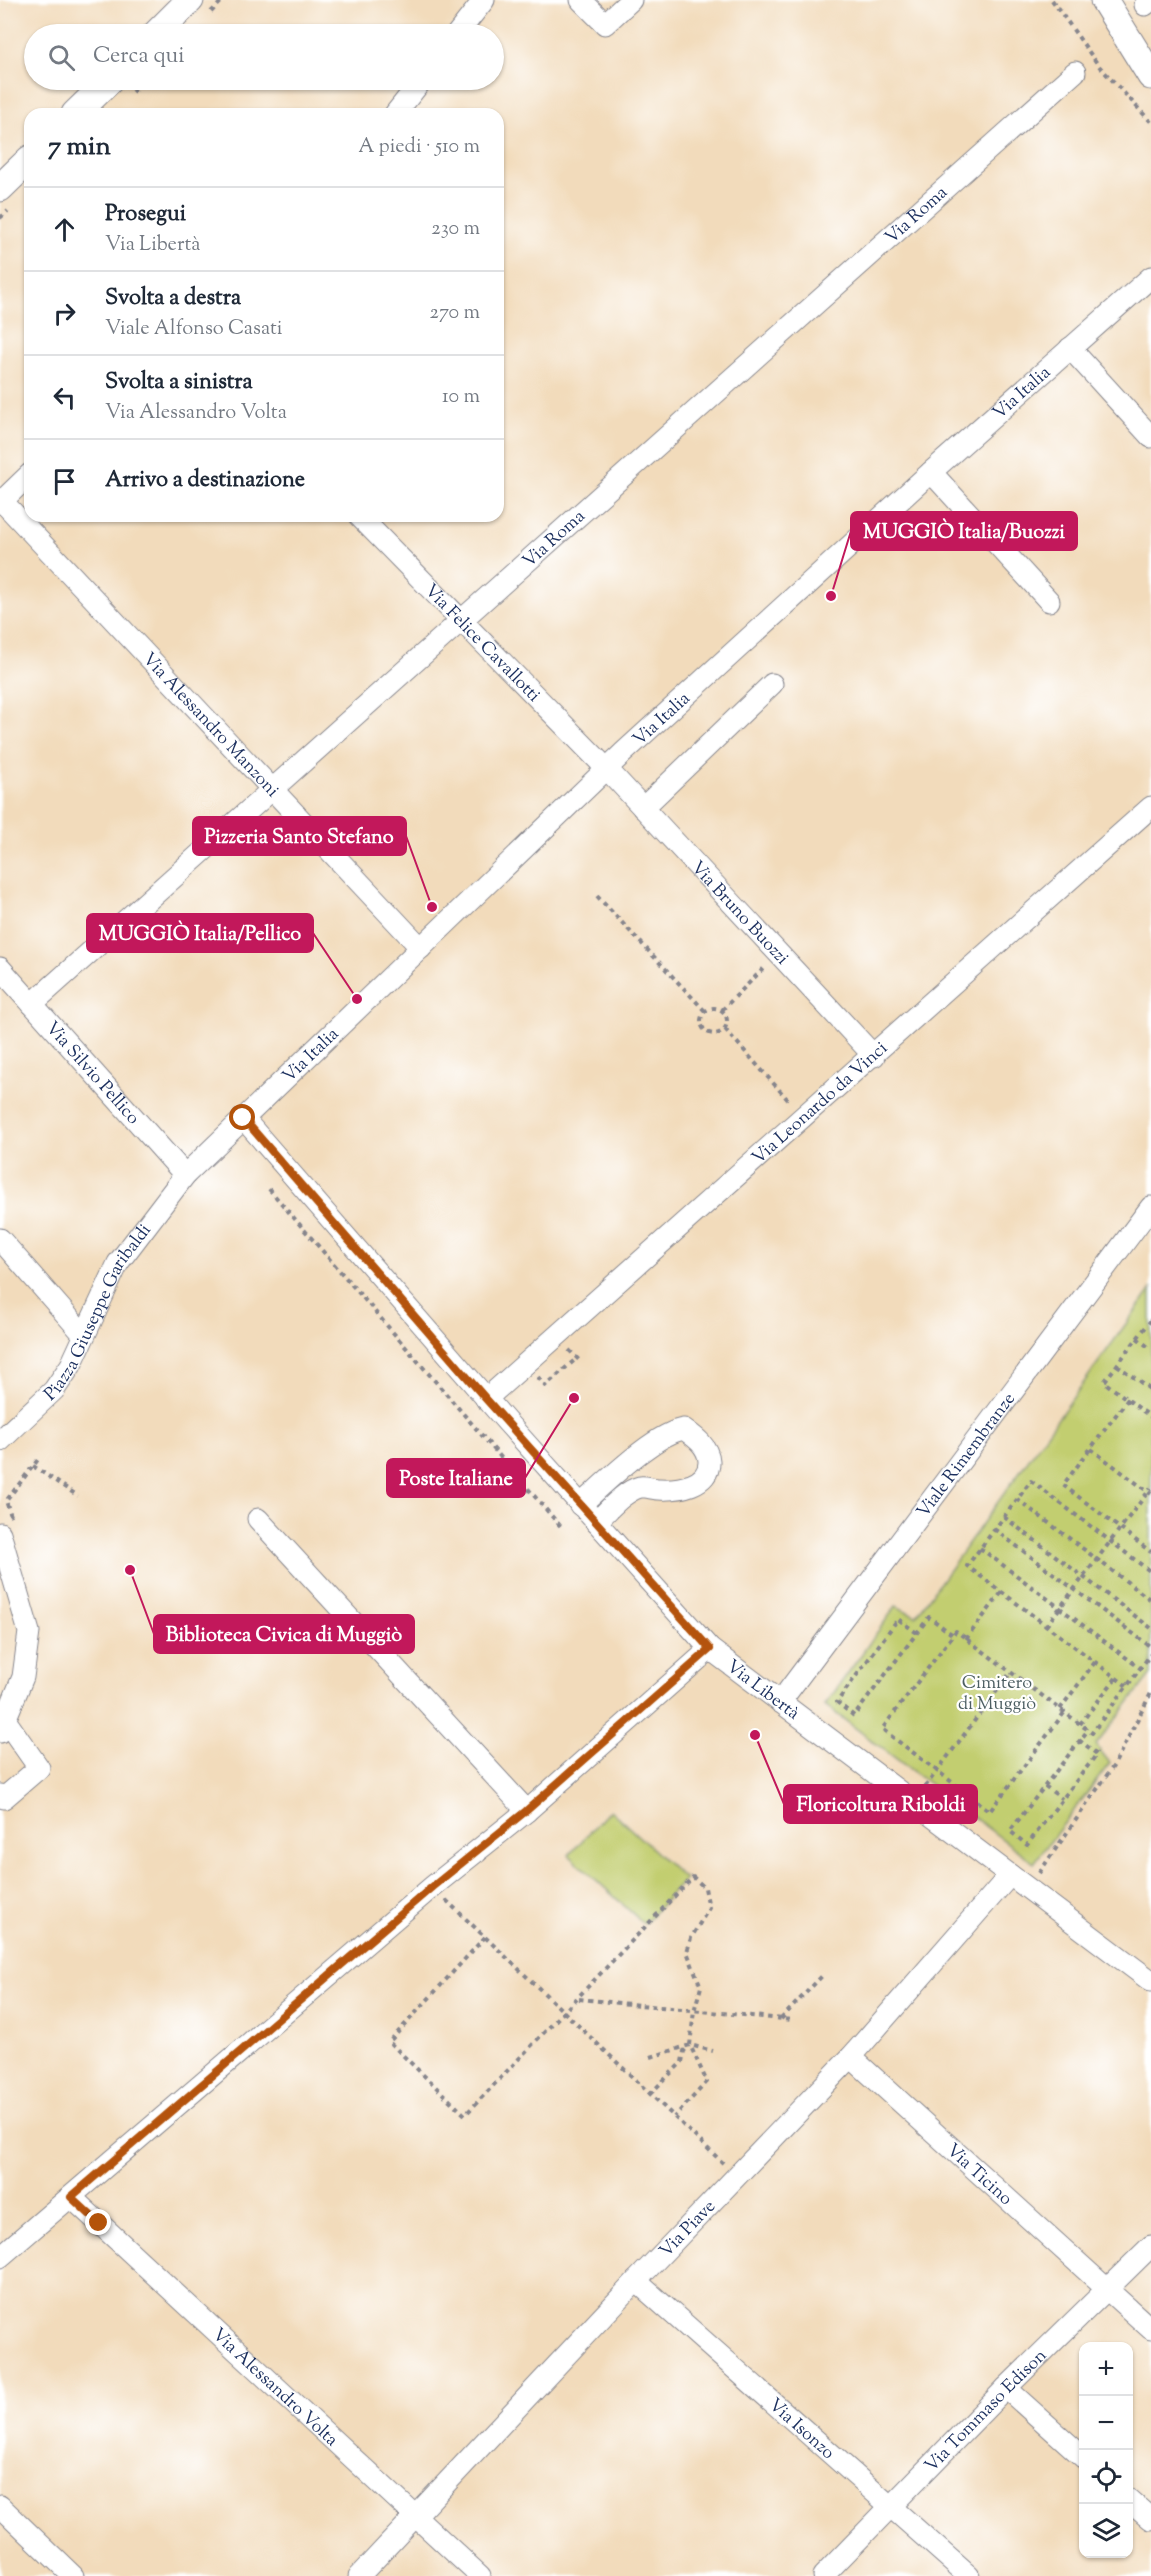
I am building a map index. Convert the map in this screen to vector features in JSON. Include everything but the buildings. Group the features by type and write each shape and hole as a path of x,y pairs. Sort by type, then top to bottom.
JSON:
{"main road":[{"path":"166,24 190,0"},
{"path":"1104,0 1151,76"},
{"path":"81,108 100,90"},
{"path":"0,188 24,165"}],"street":[{"path":"465,24 484,0"},
{"path":"581,0 605,24 631,0"},
{"name":"Via Roma","path":"32,1004 1075,72"},
{"path":"400,108 414,90"},
{"name":"Via Italia","path":"185,1175 607,769 931,472 1151,277"},
{"path":"1070,348 1151,437"},
{"path":"931,472 1048,601"},
{"path":"1,502 24,480"},
{"name":"Via Alessandro Manzoni","path":"1,502 421,948"},
{"name":"Via Felice Cavallotti","path":"365,522 607,769"},
{"path":"643,808 772,684"},
{"name":"Via Bruno Buozzi","path":"607,769 874,1056"},
{"name":"Via Leonardo da Vinci","path":"486,1399 1151,807"},
{"name":"Via Silvio Pellico","path":"0,968 185,1175"},
{"name":"Via Libertà","path":"243,1118 486,1399 710,1649 1151,1981"},
{"name":"Piazza Giuseppe Garibaldi","path":"0,1441 54,1390 71,1365 118,1263 185,1175"},
{"name":"Viale Rimembranze","path":"780,1702 1151,1207"},
{"path":"0,1239 84,1335"},
{"path":"580,1505 642,1452 673,1431 684,1429 697,1438 709,1454 710,1468 701,1481 681,1489 640,1487 596,1522"},
{"path":"258,1519 526,1811"},
{"path":"0,1795 4,1798 39,1768 3,1726 23,1677 29,1632 6,1526"},
{"path":"0,2257 432,1887 526,1811 710,1649"},
{"name":"Via Piave","path":"359,2576 414,2515 851,2057 1010,1875"},
{"name":"Via Ticino","path":"851,2057 1151,2329"},
{"name":"Via Alessandro Volta","path":"71,2197 480,2576"},
{"name":"Via Tommaso Edison","path":"823,2576 890,2504 1151,2246"},
{"name":"Via Isonzo","path":"636,2281 969,2576"},
{"path":"1006,2388 1079,2454"},
{"path":"1133,2503 1151,2519"},
{"path":"0,2506 73,2576"}],"path":[{"path":"1052,0 1099,66 1151,122"},
{"path":"597,896 705,1011"},
{"path":"721,1010 778,953"},
{"path":"711,1008 721,1010 727,1023 725,1029 719,1034 704,1031 701,1017 705,1011 711,1008"},
{"path":"725,1029 804,1118"},
{"path":"268,1189 562,1528"},
{"path":"1151,1320 1149,1327 1137,1338 1104,1382 1151,1417"},
{"path":"1137,1338 1151,1349"},
{"path":"536,1374 545,1386 577,1358 580,1361"},
{"path":"1117,1365 1151,1390"},
{"path":"1128,1399 1063,1485 1151,1552"},
{"path":"1046,1626 1150,1491 1090,1449"},
{"path":"6,1526 6,1501 40,1457"},
{"path":"33,1466 78,1496"},
{"path":"1126,1686 967,1566 1031,1481 1151,1572"},
{"path":"1017,1499 1151,1600"},
{"path":"1004,1517 1151,1628"},
{"path":"994,1529 1151,1647"},
{"path":"980,1548 1140,1668"},
{"path":"966,1639 1002,1592"},
{"path":"917,1633 898,1618 837,1702 854,1716 917,1633 929,1617 953,1635"},
{"path":"1095,1662 1062,1711 990,1811 882,1729 956,1631 966,1639 1011,1672 1062,1711 1092,1733 1151,1654"},
{"path":"913,1802 1011,1672"},
{"path":"1080,1724 1116,1678"},
{"path":"1028,1888 1114,1765 1151,1693"},
{"path":"1079,1740 1097,1754 1027,1845 1010,1831 1079,1740 1088,1730"},
{"path":"1045,1786 1062,1799"},
{"path":"485,1937 389,2042 465,2115 693,1877 705,1888 709,1901 708,1913 691,1938 687,1952 701,1987 694,2011 690,2045 707,2082 674,2117"},
{"path":"432,1887 736,2176"},
{"path":"781,2019 824,1974"},
{"path":"578,1999 793,2020"},
{"path":"650,2094 682,2062 684,2051 690,2045"},
{"path":"651,2057 690,2045 713,2051"}],"green space":[{"name":"Cimitero di Muggiò","path":"1151,1289 1151,1674 1096,1745 1110,1763 1034,1863 825,1705 896,1606 916,1616"},
{"path":"610,1810 685,1879 644,1924 569,1855"}],"place":[{"name":"MUGGIÒ Italia/Buozzi","path":"831,596"},
{"name":"Pizzeria Santo Stefano","path":"432,907"},
{"name":"MUGGIÒ Italia/Pellico","path":"357,999"},
{"name":"Poste Italiane","path":"574,1398"},
{"name":"Biblioteca Civica di Muggiò","path":"130,1570"},
{"name":"Floricoltura Riboldi","path":"755,1735"}],"route":[{"path":"99,2223 71,2197 432,1887 526,1811 710,1649 486,1399 243,1118"}]}
